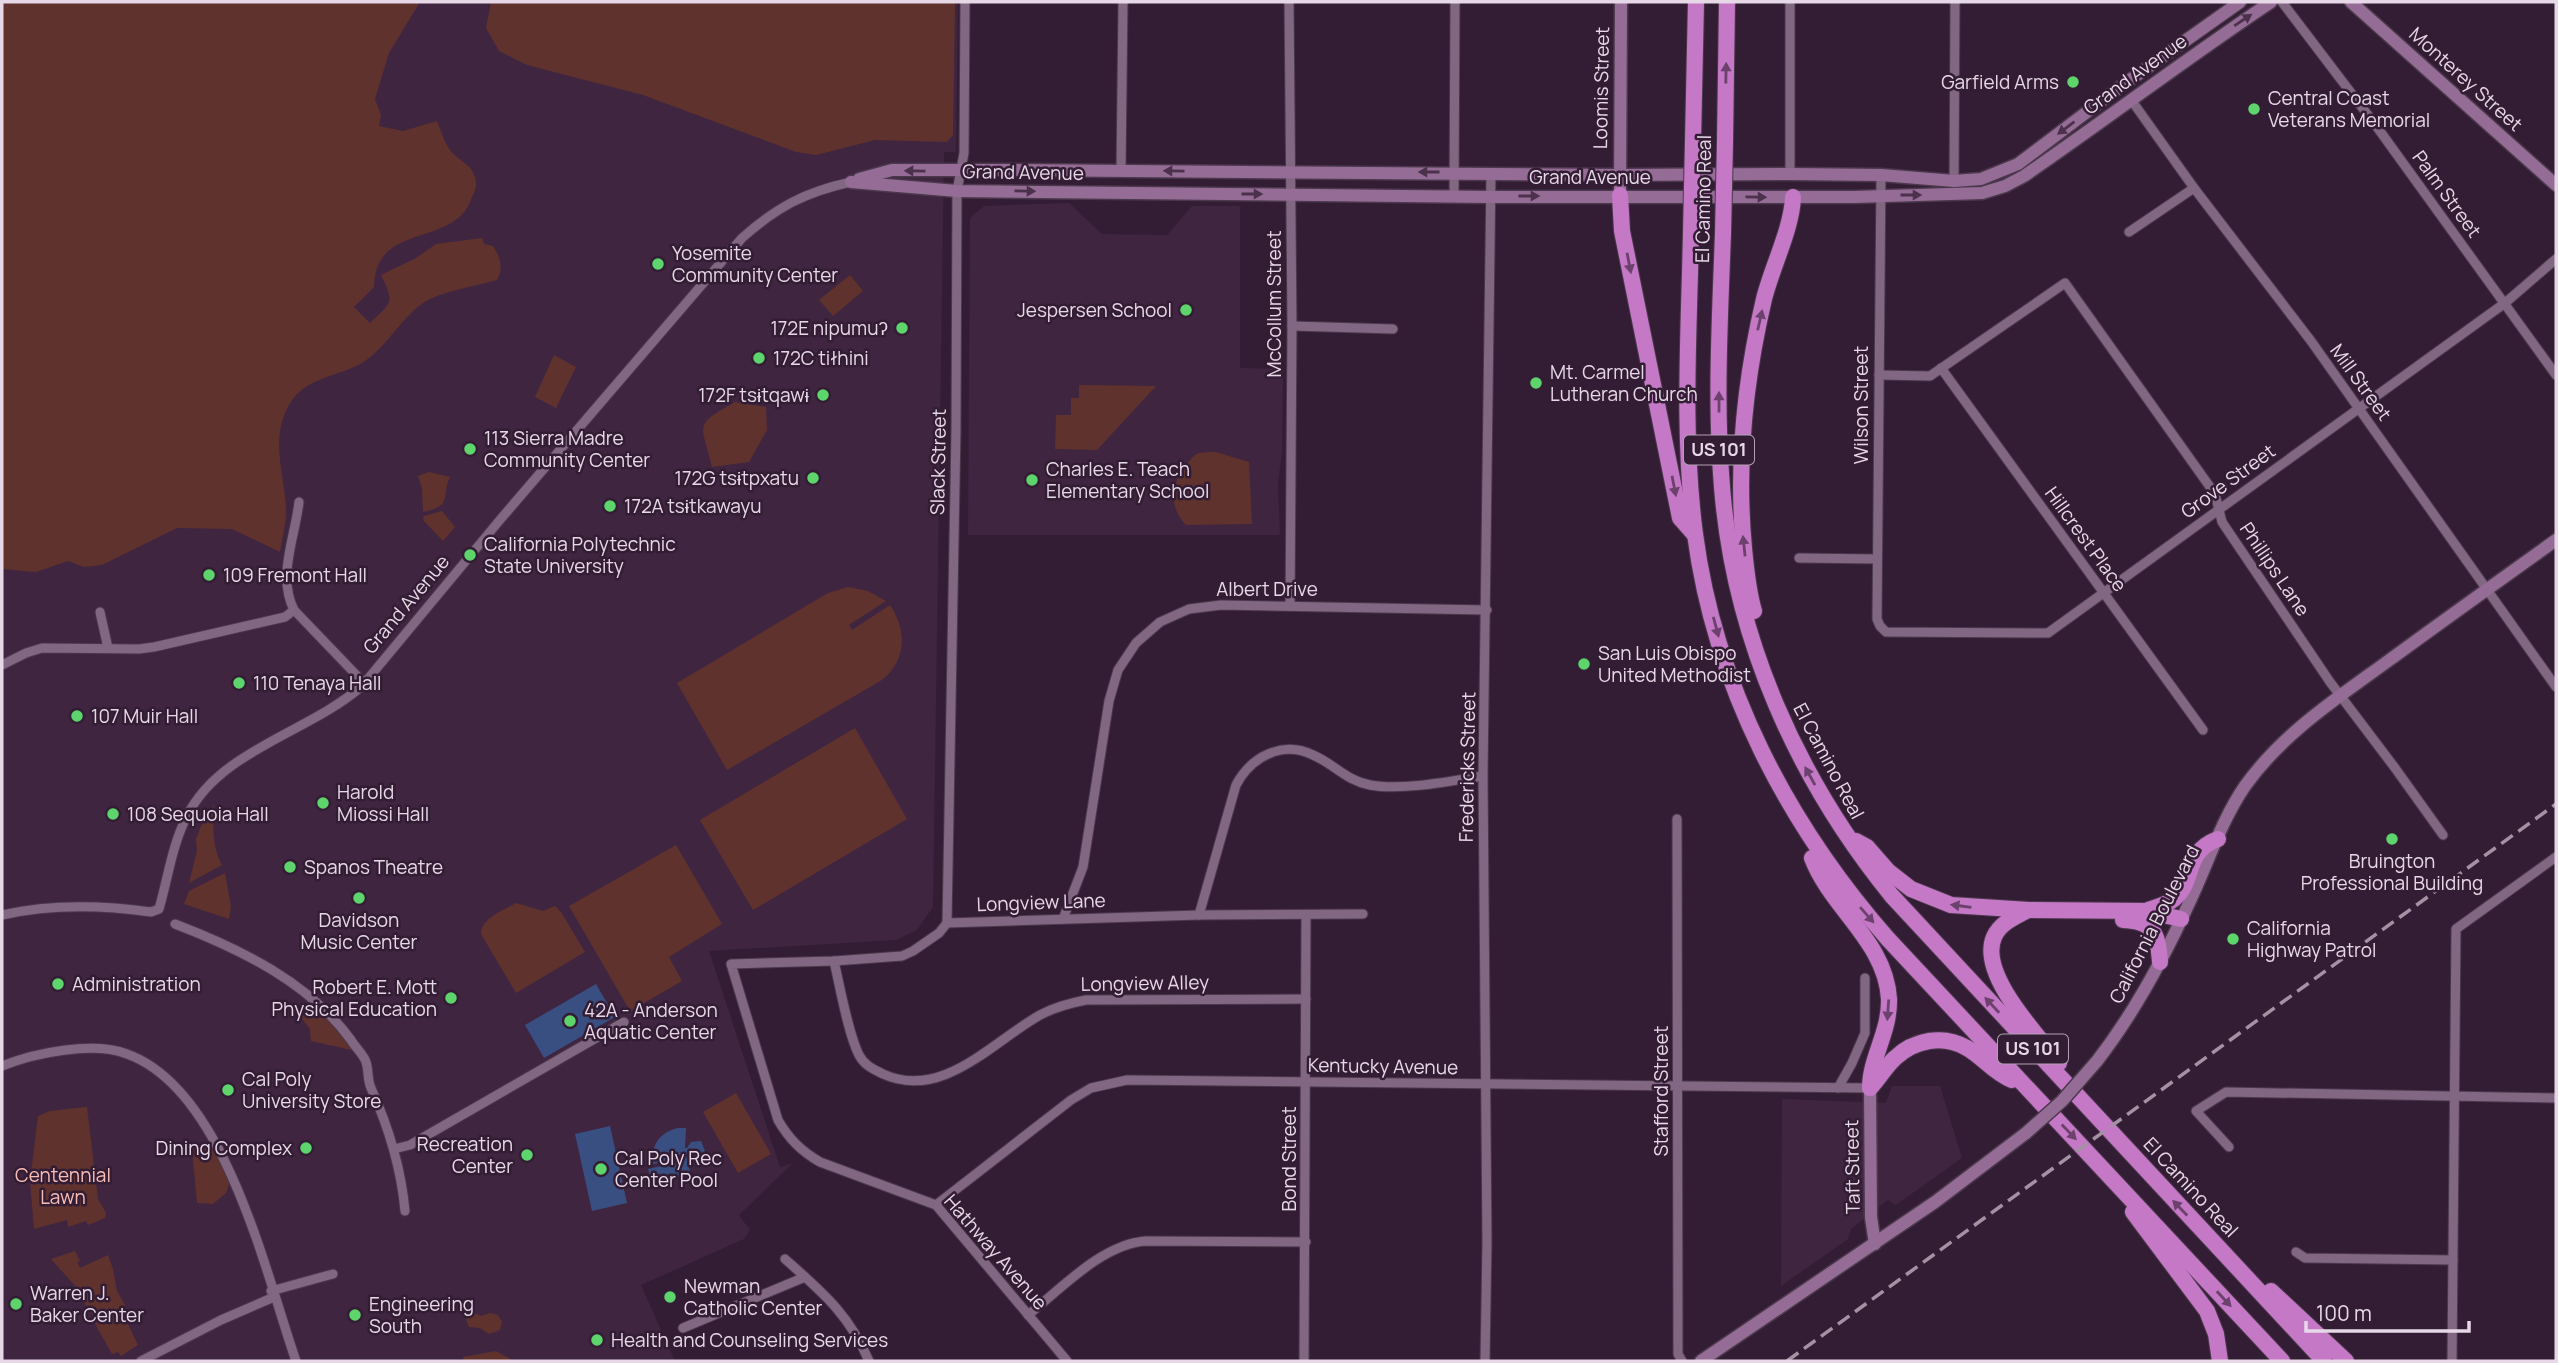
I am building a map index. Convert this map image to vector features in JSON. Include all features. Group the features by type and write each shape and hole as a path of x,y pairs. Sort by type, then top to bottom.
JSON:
{"highway":[{"name":"El Camino Real","path":"1696,2 1689,454 1695,536 1703,580 1741,704 1763,754 1811,841 1866,914 2282,1361"},
{"name":"El Camino Real","path":"1727,2 1719,406 1722,487 1732,565 1759,662 1773,701 1799,757 1845,834 1892,897 2324,1361"},
{"path":"1620,195 1622,231 1680,518 1695,536"},
{"path":"1759,662 1759,631 1748,582 1743,534 1743,430 1748,381 1759,322 1775,261 1793,214 1794,197"},
{"path":"1845,834 1867,847 1899,881 1927,897 1964,907 2146,911 2181,919"},
{"path":"2146,911 2176,898 2197,853 2204,844 2218,839"},
{"path":"1811,841 1812,860 1877,955 1886,982 1889,1003 1887,1024 1870,1074 1870,1088"},
{"path":"2029,910 2011,919 1994,937 1993,968 2004,989 2059,1063 2075,1093"},
{"path":"2053,910 2069,919 2135,920 2146,923 2156,936 2160,962"},
{"path":"1870,1088 1903,1051 1921,1042 1934,1040 1949,1041 1966,1048 2006,1078 2022,1084"},
{"path":"2124,1190 2135,1216 2207,1311 2216,1334 2220,1361"},
{"path":"2227,1257 2294,1311 2346,1361"}],"street":[{"name":"Slack Street","path":"947,923 956,430 957,191 964,153 965,2"},
{"path":"1121,170 1123,2"},
{"name":"McCollum Street","path":"1289,2 1292,326 1290,606"},
{"path":"1454,196 1455,2"},
{"name":"Loomis Street","path":"1620,195 1621,2"},
{"path":"1790,2 1790,174 1794,197"},
{"path":"1954,181 1955,2"},
{"name":"Grand Avenue","path":"2,915 45,908 77,907 150,912 159,909 178,838 187,816 208,785 228,768 340,703 364,683 742,238 767,216 793,200 824,188 892,170 1790,174 1881,175 1954,181 1982,179 2018,164 2240,2"},
{"name":"Grand Avenue","path":"851,182 957,191 1490,197 1966,195 2005,187 2024,176 2132,102 2162,76 2271,2"},
{"name":"Palm Street","path":"2282,2 2377,127 2556,375"},
{"name":"Monterey Street","path":"2351,2 2556,184"},
{"path":"2120,87 2132,102"},
{"name":"Mill Street","path":"2132,102 2360,409 2556,687"},
{"name":"Fredericks Street","path":"1485,1361 1483,776 1491,173"},
{"name":"Wilson Street","path":"1881,175 1877,619 1886,632"},
{"path":"2129,232 2194,188"},
{"name":"Grove Street","path":"1886,632 2048,633 2505,303 2556,259"},
{"name":"Phillips Lane","path":"1941,368 2064,283 2215,494 2222,523 2330,682 2443,835"},
{"path":"1292,326 1393,329"},
{"path":"1879,375 1930,376 1941,368"},
{"name":"Hillcrest Place","path":"1941,368 2203,730"},
{"path":"299,502 286,576 294,610 364,683"},
{"name":"California Boulevard","path":"1701,1361 1875,1244 1991,1161 2062,1101 2097,1061 2132,1013 2160,962 2244,789 2260,767 2306,720 2556,540"},
{"path":"1799,558 1877,559"},
{"name":"Albert Drive","path":"1063,919 1083,867 1109,701 1118,670 1136,643 1160,622 1189,609 1221,605 1487,610"},
{"path":"2,665 42,648 154,647 285,617 294,610"},
{"path":"100,612 108,648"},
{"path":"1199,915 1236,785 1242,774 1259,758 1281,750 1302,751 1353,780 1382,787 1483,776"},
{"name":"Stafford Street","path":"1677,819 1678,1353 1682,1361"},
{"path":"2452,1361 2456,929 2556,857"},
{"name":"Longview Lane","path":"947,923 1199,915 1363,914"},
{"name":"Bond Street","path":"1304,1361 1306,915"},
{"path":"834,961 902,956 939,933 947,923"},
{"path":"175,925 230,946 304,990 327,1012 366,1062 367,1079 385,1119 394,1149 405,1211"},
{"name":"Longview Alley","path":"834,961 859,1055 872,1069 907,1083 949,1074 1041,1014 1070,1003 1086,1000 1306,999"},
{"name":"Hathway Avenue","path":"834,961 731,964 778,1120 788,1137 820,1163 936,1205 1067,1361"},
{"path":"1838,1088 1865,1033 1865,978"},
{"path":"304,990 313,982"},
{"path":"394,1149 410,1145 624,1021"},
{"path":"2,1066 20,1059 97,1049 126,1053 167,1080 192,1108 224,1160 247,1215 296,1361"},
{"name":"Kentucky Avenue","path":"936,1205 1061,1108 1091,1088 1128,1080 1870,1088"},
{"name":"Taft Street","path":"1870,1088 1871,1217 1875,1244"},
{"path":"2229,1147 2196,1111 2227,1091 2556,1098"},
{"path":"1028,1315 1103,1255 1128,1243 1306,1242"},
{"path":"2296,1252 2305,1258 2453,1260"},
{"path":"785,1259 839,1309 869,1361"},
{"path":"141,1361 272,1294 333,1274"},
{"path":"683,1328 805,1276"}],"shaded area":[{"name":"California Polytechnic State University","path":"2,2 958,2 956,152 944,152 933,907 917,930 896,940 709,951 780,1167 793,1163 739,1215 750,1230 744,1239 641,1285 675,1361 2,1361"},
{"path":"1069,203 1102,234 1167,235 1192,206 1240,206 1240,368 1283,369 1282,452 1278,484 1280,535 968,535 970,218 984,206"},
{"path":"1892,1086 1940,1086 1962,1158 1896,1205 1888,1200 1851,1229 1848,1239 1781,1286 1782,1099 1886,1103"}],"green space":[{"path":"2,2 420,2 389,53 375,99 381,115 379,126 403,131 437,121 450,150 475,176 476,188 463,213 450,224 401,243 387,252 378,266 374,287 354,307 370,323 389,302 381,275 416,258 436,244 482,238 484,244 493,246 500,263 500,271 497,280 446,293 421,304 365,361 311,384 293,399 286,411 280,435 286,510 280,552 232,529 177,528 102,565 84,567 68,561 36,572 2,569"},
{"path":"491,2 955,2 953,135 947,142 875,140 816,155 796,152 643,95 527,65 499,51 486,28"},
{"path":"850,275 863,291 833,316 819,300"},
{"path":"554,355 576,367 556,408 535,397"},
{"path":"1079,385 1156,386 1097,450 1055,449 1056,415 1071,415 1071,398 1079,398"},
{"path":"735,402 766,407 767,430 749,462 712,467 703,433 706,421"},
{"path":"1216,452 1249,462 1252,524 1186,525 1177,512 1174,491 1183,469 1197,454"},
{"path":"429,472 450,477 443,504 423,512 422,488 418,476"},
{"path":"442,511 455,527 443,541 423,520 424,516"},
{"path":"848,587 868,591 886,601 849,625 852,630 890,605 902,634 896,663 882,680 727,770 677,683 828,593"},
{"path":"855,728 907,819 753,910 700,820"},
{"path":"214,804 215,844 222,865 189,883 197,851 196,839"},
{"path":"676,845 722,924 669,957 682,981 630,1011 569,906"},
{"path":"225,873 231,907 229,919 184,904 189,891"},
{"path":"516,903 543,911 555,906 585,952 516,993 481,934 489,919"},
{"path":"313,1001 356,1051 311,1041 310,1029 299,1015 302,1005"},
{"path":"736,1093 771,1154 738,1173 703,1112"},
{"name":"Centennial Lawn","path":"87,1107 98,1199 106,1213 105,1218 88,1225 86,1221 68,1227 67,1220 34,1229 30,1181 38,1116 50,1111"},
{"path":"212,1145 230,1182 226,1193 213,1204 197,1203 192,1149 189,1147"},
{"path":"75,1251 80,1268 108,1255 117,1291 125,1305 126,1320 138,1345 121,1356 118,1352 112,1354 94,1322 96,1320 76,1292 78,1289 51,1259"},
{"path":"472,1312 481,1316 490,1313 498,1315 502,1322 500,1330 489,1334 480,1328 469,1327 466,1319"},
{"path":"496,1351 514,1361 464,1361 463,1357"}],"water":[{"name":"42A - Anderson Aquatic Center","path":"596,984 615,1017 544,1058 525,1025"},
{"name":"Cal Poly Rec Center Pool","path":"610,1126 627,1203 592,1211 575,1134"},
{"path":"678,1128 686,1128 685,1148 691,1142 701,1141 705,1151 698,1157 686,1155 691,1176 684,1175 652,1183 648,1169 679,1162 678,1159 653,1164 652,1157 661,1136"}],"railway":[{"path":"1787,1361 2556,804"}],"place":[{"name":"Garfield Arms","path":"2073,82"},
{"name":"Central Coast Veterans Memorial","path":"2254,109"},
{"name":"Yosemite Community Center","path":"658,264"},
{"name":"Jespersen School","path":"1186,310"},
{"name":"172E nipumuʔ","path":"902,328"},
{"name":"172C tiłhini","path":"759,358"},
{"name":"Mt. Carmel Lutheran Church","path":"1536,383"},
{"name":"172F tsɨtqawɨ","path":"823,395"},
{"name":"113 Sierra Madre Community Center","path":"470,449"},
{"name":"172G tsɨtpxatu","path":"813,478"},
{"name":"Charles E. Teach Elementary School","path":"1032,480"},
{"name":"172A tsɨtkawayu","path":"610,506"},
{"name":"California Polytechnic State University","path":"470,555"},
{"name":"109 Fremont Hall","path":"209,575"},
{"name":"San Luis Obispo United Methodist","path":"1584,664"},
{"name":"110 Tenaya Hall","path":"239,683"},
{"name":"107 Muir Hall","path":"77,716"},
{"name":"Harold Miossi Hall","path":"323,803"},
{"name":"108 Sequoia Hall","path":"113,814"},
{"name":"Bruington Professional Building","path":"2392,839"},
{"name":"Spanos Theatre","path":"290,867"},
{"name":"Davidson Music Center","path":"359,898"},
{"name":"California Highway Patrol","path":"2233,939"},
{"name":"Administration","path":"58,984"},
{"name":"Robert E. Mott Physical Education","path":"451,998"},
{"name":"42A - Anderson Aquatic Center","path":"570,1021"},
{"name":"Cal Poly University Store","path":"228,1090"},
{"name":"Dining Complex","path":"306,1148"},
{"name":"Recreation Center","path":"527,1155"},
{"name":"Cal Poly Rec Center Pool","path":"601,1169"},
{"name":"Newman Catholic Center","path":"670,1297"},
{"name":"Warren J. Baker Center","path":"16,1304"},
{"name":"Engineering South","path":"355,1315"},
{"name":"Health and Counseling Services","path":"597,1340"}]}
